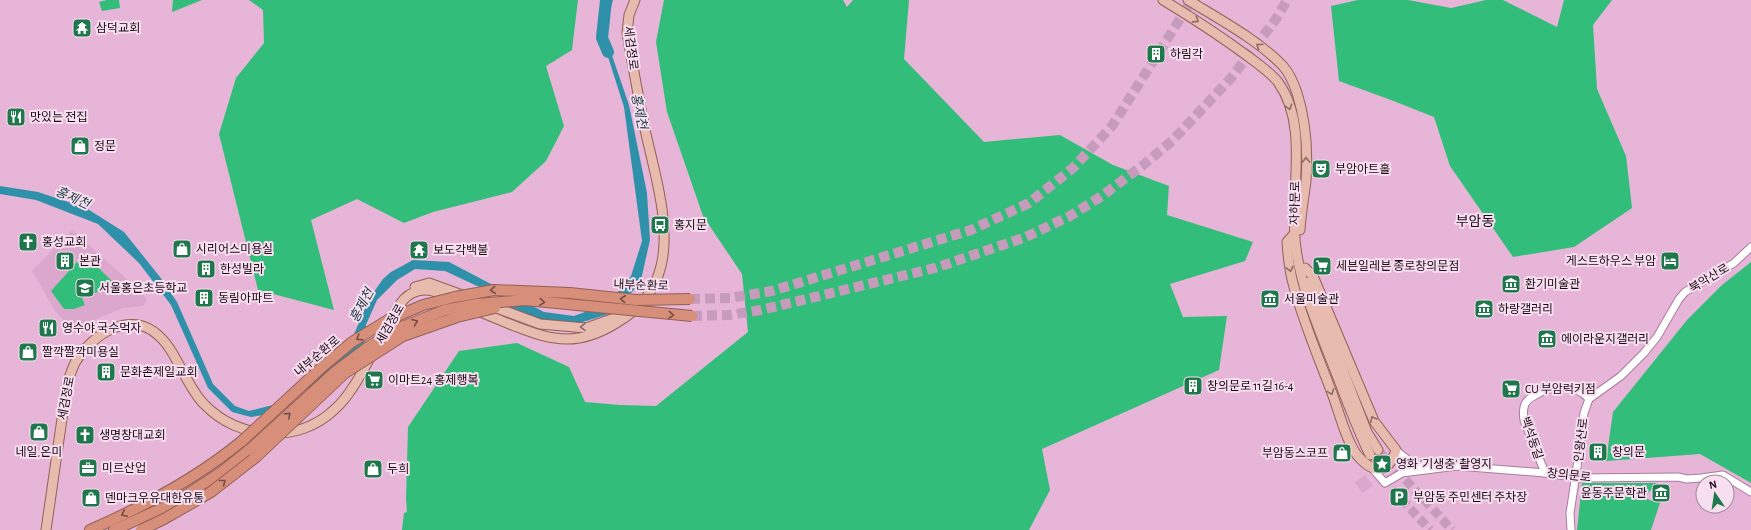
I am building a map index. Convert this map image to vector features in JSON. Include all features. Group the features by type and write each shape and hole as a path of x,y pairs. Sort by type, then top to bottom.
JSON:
{"highway":[{"name":"내부순환로","path":"90,530 156,499 195,476 220,459 242,441 321,368 352,342 388,320 424,306 455,296 494,290 570,293 636,300 690,299"},
{"name":"내부순환로","path":"114,530 174,503 202,486 249,450 336,371 368,347 397,329 445,310 477,304 525,300 692,316"},
{"path":"141,530 164,519 210,492 256,457 345,373 404,336 457,317 525,300"}],"main road":[{"name":"세검정로","path":"46,530 67,384 76,362 84,351 102,335 116,327 125,324 139,324 147,327 162,339 198,397 210,410 240,428 260,433 276,434 296,432 329,415 342,401 370,358 397,309 410,293 424,289 433,291 495,319 556,339 573,339 588,336 609,328 633,312 643,303 658,275 661,265 663,236 659,196 627,33 629,15 635,0"},
{"name":"자하문로","path":"1163,0 1226,40 1259,64 1278,82 1290,106 1294,125 1296,164 1295,233 1298,262 1310,306 1356,424 1374,453 1305,268 1300,234 1306,181 1306,134 1300,101 1291,78 1285,67 1276,59 1241,33 1188,0"},
{"path":"1295,233 1287,242 1288,260 1294,288 1352,446 1357,455 1372,468 1380,470 1390,464 1396,450 1374,421 1313,276 1305,268"},
{"path":"410,293 415,288 429,283 540,324 586,328 617,316 633,312"}],"street":[{"name":"북악산로","path":"1589,399 1621,376 1644,352 1657,337 1679,299 1685,292 1734,264 1751,247"},
{"name":"백석동길","path":"1545,472 1524,420 1523,412 1528,399 1544,390 1560,387 1579,391 1589,399"},
{"name":"인왕산로","path":"1571,530 1570,514 1584,413 1589,399"},
{"path":"1396,450 1410,462 1421,466 1429,466 1434,469"},
{"name":"창의문로","path":"1372,468 1385,484 1402,473 1457,466 1545,472 1580,478 1687,478 1723,475 1751,492"}],"shaded area":[{"path":"72,230 147,299 143,306 123,308 92,321 82,333 78,335 56,312 32,271"},
{"path":"1365,475 1373,486 1362,493 1355,482"}],"green space":[{"path":"119,0 120,8 102,11 99,2"},
{"path":"173,0 202,0 172,12"},
{"path":"249,0 578,0 572,50 546,66 564,126 546,161 512,192 433,212 404,223 357,199 311,220 334,310 258,290 219,134 236,78 264,43 263,10"},
{"path":"664,0 843,0 847,7 853,0 909,0 904,59 984,142 1060,135 1113,165 1169,186 1167,215 1253,242 1245,261 1170,284 1183,317 1227,316 1219,370 1042,449 1050,490 1029,530 402,530 404,513 407,512 408,427 459,351 517,343 569,367 585,402 656,406 748,332 742,274 703,216 667,112 656,42"},
{"path":"1358,0 1408,0 1451,8 1486,0 1503,0 1557,27 1564,0 1612,0 1593,25 1597,89 1626,156 1632,208 1574,247 1513,257 1450,166 1434,117 1339,81 1331,6"},
{"path":"84,254 116,285 82,298 85,305 74,309 64,309 51,291"},
{"path":"1751,262 1751,483 1700,454 1606,461 1613,412 1687,320 1722,285"},
{"path":"1582,483 1657,483 1645,497 1651,501 1656,496 1661,500 1651,530 1577,530"}],"water":[{"path":"606,0 613,0 608,17 606,38 629,105 647,193 650,240 641,280 633,291 609,314 576,324 542,320 505,299 445,271 415,269 397,280 377,300 357,345 321,379 274,413 251,417 232,412 208,388 171,305 139,263 98,224 36,200 0,194 0,186 38,192 86,208 124,232 160,277 177,302 213,384 235,406 249,411 273,405 316,375 352,339 369,299 383,279 391,272 413,260 449,262 544,312 574,316 604,305 622,288 631,276 642,241 624,107 602,38"}],"waterway":[{"name":"홍제천","path":"606,0 602,38 608,52"},
{"name":"홍제천","path":"506,300 542,320 554,321"},
{"name":"홍제천","path":"328,373 357,345 363,331"}],"tunnel":[{"path":"690,299 730,298 772,291 971,230 1029,203 1073,168 1112,126 1192,0"},
{"path":"692,316 730,315 761,310 935,268 1026,237 1070,216 1102,196 1172,141 1231,78 1276,19 1287,0"},
{"path":"1378,450 1452,530"},
{"path":"1370,455 1390,487 1430,530"}],"place":[{"name":"삼덕교회","path":"82,28"},
{"name":"하림각","path":"1156,54"},
{"name":"맛있는 전집","path":"16,117"},
{"name":"정문","path":"80,146"},
{"name":"부암아트홀","path":"1321,169"},
{"name":"홍지문","path":"660,225"},
{"name":"홍성교회","path":"28,242"},
{"name":"시리어스미용실","path":"182,249"},
{"name":"보도각백불","path":"419,250"},
{"name":"본관","path":"65,261"},
{"name":"게스트하우스 부암","path":"1670,261"},
{"name":"세븐일레븐 종로창의문점","path":"1322,266"},
{"name":"한성빌라","path":"206,269"},
{"name":"환기미술관","path":"1511,284"},
{"name":"서울홍은초등학교","path":"85,288"},
{"name":"동림아파트","path":"204,298"},
{"name":"서울미술관","path":"1270,299"},
{"name":"하랑갤러리","path":"1484,309"},
{"name":"영수야 국수먹자","path":"48,328"},
{"name":"에이라운지갤러리","path":"1547,339"},
{"name":"짤깍짤깍미용실","path":"28,352"},
{"name":"문화촌제일교회","path":"106,372"},
{"name":"이마트24 홍제행복","path":"374,380"},
{"name":"창의문로 11길 16-4","path":"1193,386"},
{"name":"CU 부암럭키점","path":"1511,389"},
{"name":"네일,온미","path":"39,432"},
{"name":"생명창대교회","path":"85,435"},
{"name":"창의문","path":"1598,452"},
{"name":"부암동스코프","path":"1342,453"},
{"name":"영화 '기생충' 촬영지","path":"1382,464"},
{"name":"미르산업","path":"88,468"},
{"name":"두희","path":"373,469"},
{"name":"윤동주문학관","path":"1661,493"},
{"name":"부암동 주민센터 주차장","path":"1399,497"},
{"name":"덴마크우유대한유통","path":"91,498"}],"district":[{"name":"부암동","path":"1475,221"}]}
